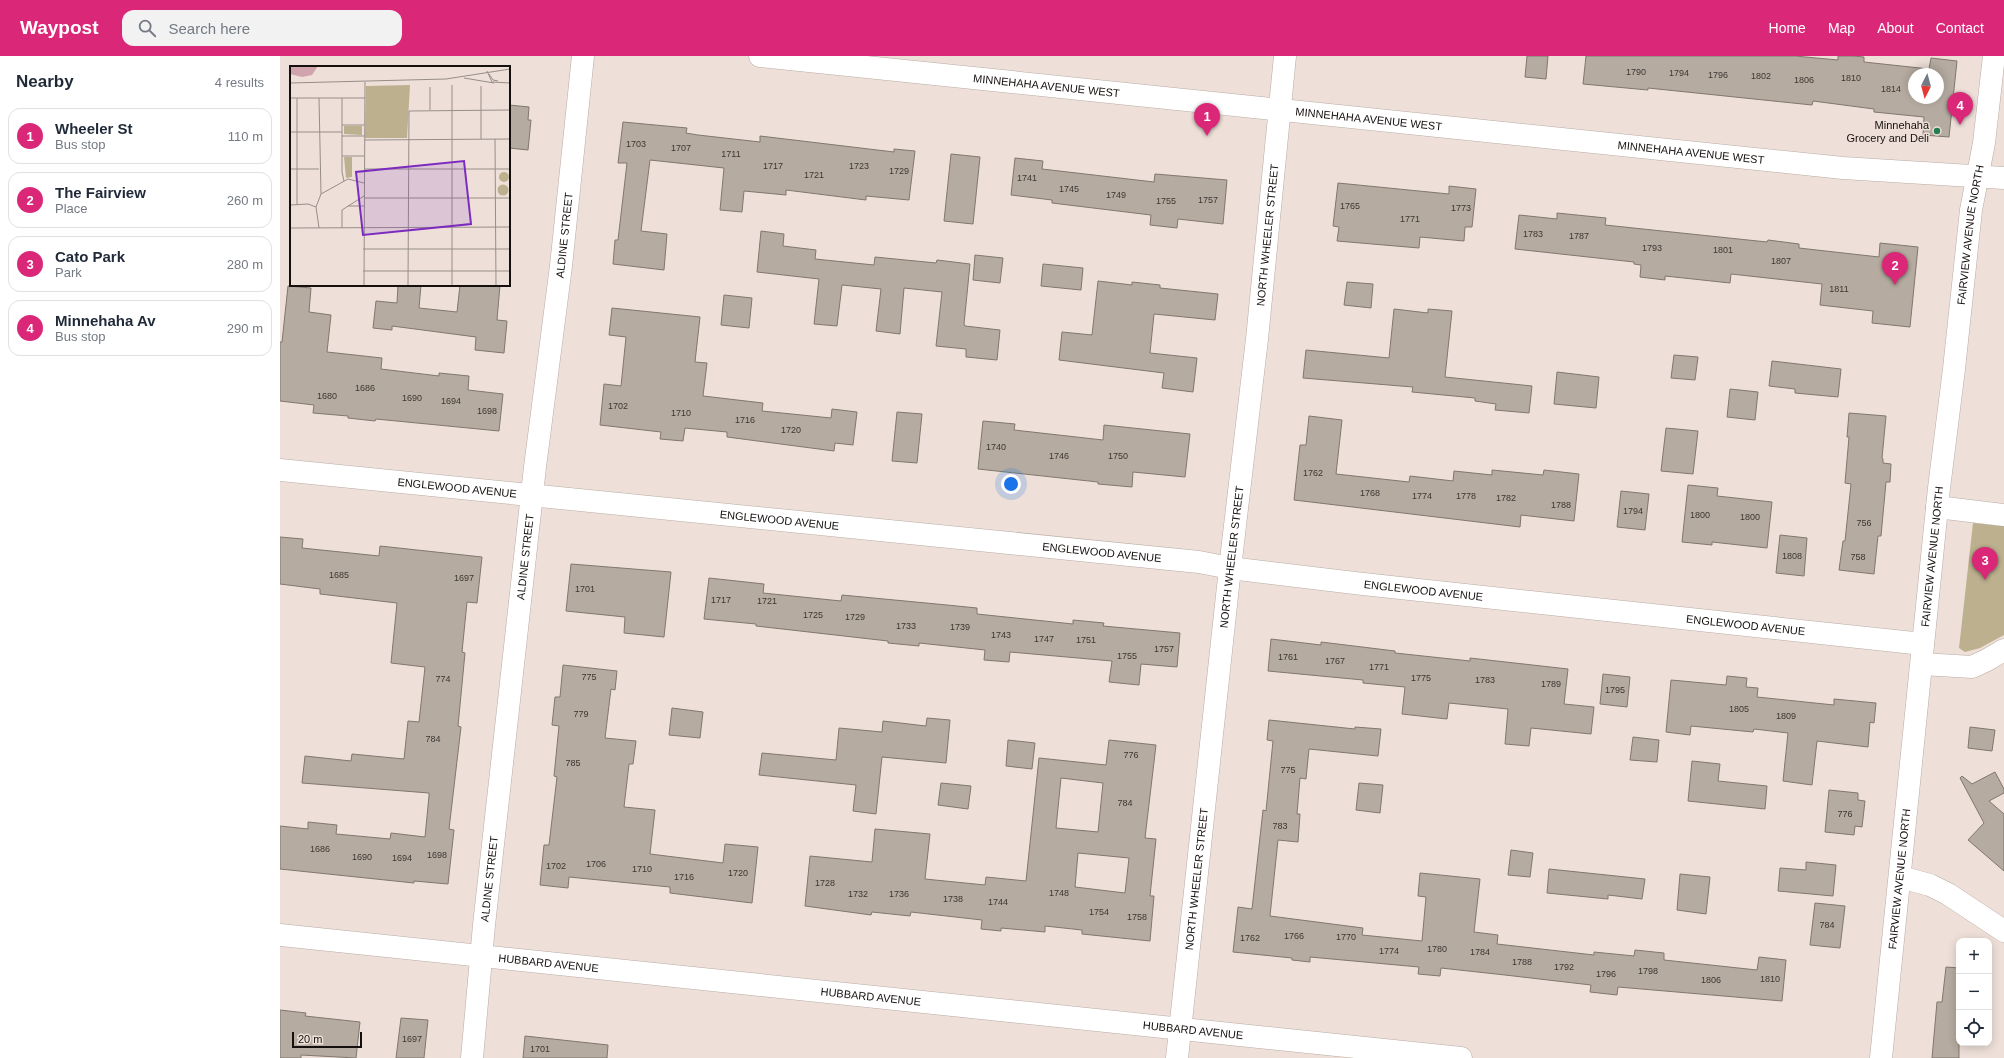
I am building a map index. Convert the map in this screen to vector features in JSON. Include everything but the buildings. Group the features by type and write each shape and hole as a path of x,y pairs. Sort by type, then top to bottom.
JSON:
{"street":[{"name":"ALDINE STREET","path":"472,1058 481,956 532,495 561,266 583,56"},
{"name":"MINNEHAHA AVENUE WEST","path":"760,56 1279,111 1843,168 2004,178"},
{"name":"NORTH WHEELER STREET","path":"1177,1058 1230,568 1257,339 1285,56"},
{"name":"FAIRVIEW AVENUE NORTH","path":"1881,1058 1937,506 1971,210 1978,176 1994,56"},
{"name":"ENGLEWOOD AVENUE","path":"280,470 1200,562 1230,568 1922,654 1972,667 1988,660 2004,650"},
{"path":"1937,506 2004,515"},
{"path":"1900,877 1930,885 1948,894 2004,931"},
{"name":"HUBBARD AVENUE","path":"280,935 1461,1058"}],"shaded area":[{"path":"1973,523 2004,526 2004,635 1980,648 1965,652 1959,648"}],"place":[{"name":"Minnehaha Av","path":"1960,125"},
{"name":"Minnehaha Grocery and Deli","path":"1937,131"},
{"name":"Wheeler St","path":"1207,136"},
{"name":"The Fairview","path":"1895,285"},
{"name":"Cato Park","path":"1985,580"}]}
